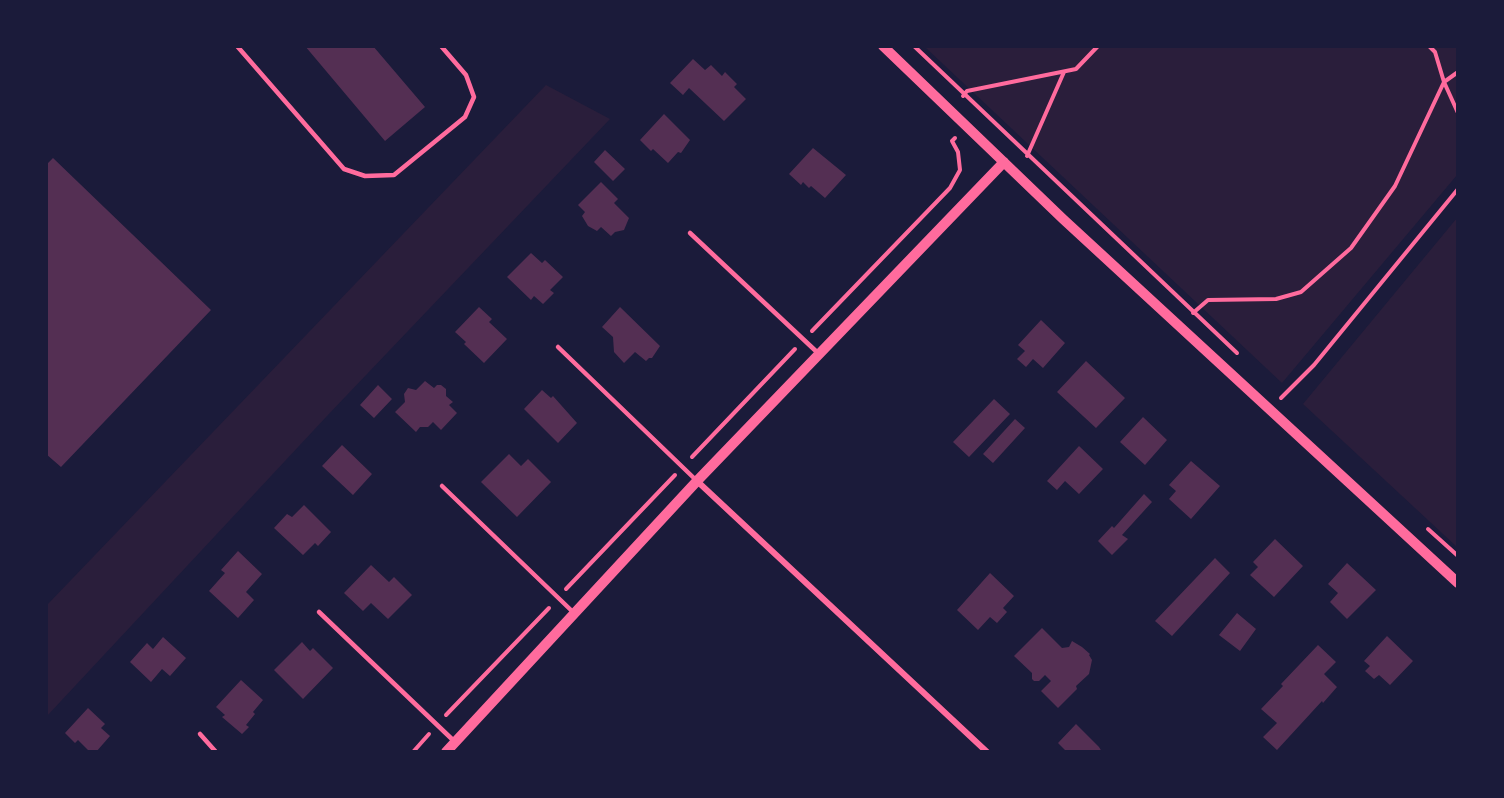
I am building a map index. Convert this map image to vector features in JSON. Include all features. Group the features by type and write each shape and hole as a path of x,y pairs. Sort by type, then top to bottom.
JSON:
{"street":[{"path":"883,46 1008,166 1458,583"},
{"path":"446,752 819,354 1008,166"},
{"path":"697,482 987,752"}],"lane":[{"path":"237,46 344,169 365,176 394,175 465,117 474,97 466,75 441,46"},
{"path":"690,233 819,354"},
{"path":"558,347 697,482"},
{"path":"442,486 574,613"},
{"path":"319,612 455,742"},
{"path":"200,734 216,752"}],"path":[{"path":"914,46 1242,358"},
{"path":"949,110 967,92 1076,69 1098,46"},
{"path":"1429,46 1435,52 1444,82 1458,113"},
{"path":"1008,166 1028,154 1065,72"},
{"path":"1178,324 1208,300 1276,299 1301,292 1351,248 1395,186 1444,82 1458,72"},
{"path":"413,752 950,188 960,170 958,152 952,141"},
{"path":"1270,409 1285,399 1458,189"},
{"path":"1275,389 1285,399"},
{"path":"1424,526 1458,556"}],"shaded area":[{"path":"925,47 1457,47 1457,175 1282,383"},
{"path":"546,85 610,119 327,416 47,716 47,605"},
{"path":"1457,218 1457,547 1303,404"}],"building":[{"path":"305,46 373,46 425,107 385,141"},
{"path":"693,59 705,70 711,65 722,76 725,72 737,84 734,87 746,99 724,121 689,88 683,95 670,83"},
{"path":"664,114 690,140 681,153 678,152 668,163 640,140"},
{"path":"813,148 846,175 825,198 811,186 809,188 803,182 801,185 789,174"},
{"path":"605,150 625,169 613,181 594,162"},
{"path":"53,158 211,310 61,467 46,454 48,444 46,443 46,165"},
{"path":"601,182 618,199 614,203 629,218 624,230 615,232 611,236 601,227 597,231 588,226 582,216 585,212 578,205"},
{"path":"531,253 542,263 545,260 563,277 550,290 554,293 543,304 534,296 531,300 507,277"},
{"path":"479,307 492,319 489,322 507,339 484,363 455,332"},
{"path":"620,307 660,346 652,358 646,361 635,352 624,363 614,352 613,337 602,327"},
{"path":"1041,320 1065,343 1043,368 1033,359 1026,367 1017,359 1025,351 1018,345"},
{"path":"1086,361 1125,398 1096,428 1057,392"},
{"path":"425,381 434,388 441,385 446,389 446,396 453,402 449,405 457,413 441,430 433,422 428,427 420,427 416,432 395,412 405,402 404,394 408,388 416,390"},
{"path":"378,385 392,399 374,418 360,405"},
{"path":"542,390 551,398 553,396 577,423 558,443 524,409"},
{"path":"994,399 1010,414 969,457 953,442"},
{"path":"1143,417 1167,440 1145,465 1120,442"},
{"path":"1015,419 1025,428 993,463 983,454"},
{"path":"342,445 372,474 353,495 322,466"},
{"path":"1079,446 1103,469 1079,494 1065,481 1057,490 1047,481"},
{"path":"509,454 521,466 528,459 551,482 517,517 481,482"},
{"path":"1191,461 1220,486 1191,519 1169,499 1176,491 1169,485"},
{"path":"1144,494 1152,502 1122,535 1128,539 1112,555 1098,541 1112,526 1114,528"},
{"path":"304,505 331,532 318,546 315,543 303,555 274,528 287,514 292,517"},
{"path":"1275,539 1303,566 1274,597 1250,575 1258,567 1253,562"},
{"path":"238,551 262,574 246,592 254,600 238,618 209,591 225,573 221,570"},
{"path":"1215,558 1230,573 1172,636 1155,621"},
{"path":"1347,563 1376,590 1347,619 1330,602 1338,593 1328,584"},
{"path":"371,565 389,582 394,577 412,595 388,619 371,603 363,611 344,593"},
{"path":"990,573 1014,596 1003,608 1007,612 997,623 990,617 978,630 957,610"},
{"path":"1237,613 1256,629 1240,651 1219,635"},
{"path":"1042,628 1062,648 1069,647 1072,641 1090,654 1092,660 1089,674 1058,708 1041,691 1051,681 1045,675 1039,681 1034,681 1032,673 1014,656"},
{"path":"1387,636 1413,661 1390,685 1379,675 1374,679 1365,671 1370,666 1364,661"},
{"path":"163,637 186,658 170,676 162,669 151,682 130,662 147,643 153,649"},
{"path":"302,642 310,651 313,648 333,668 303,699 274,670"},
{"path":"1318,645 1336,662 1324,674 1337,687 1277,750 1263,737 1277,723 1261,709"},
{"path":"241,680 263,700 246,725 249,727 242,734 222,717 225,715 216,707"},
{"path":"88,708 105,724 101,728 110,736 96,752 90,752 78,740 75,743 65,733"},
{"path":"1076,724 1102,752 1067,752 1058,743"}]}
